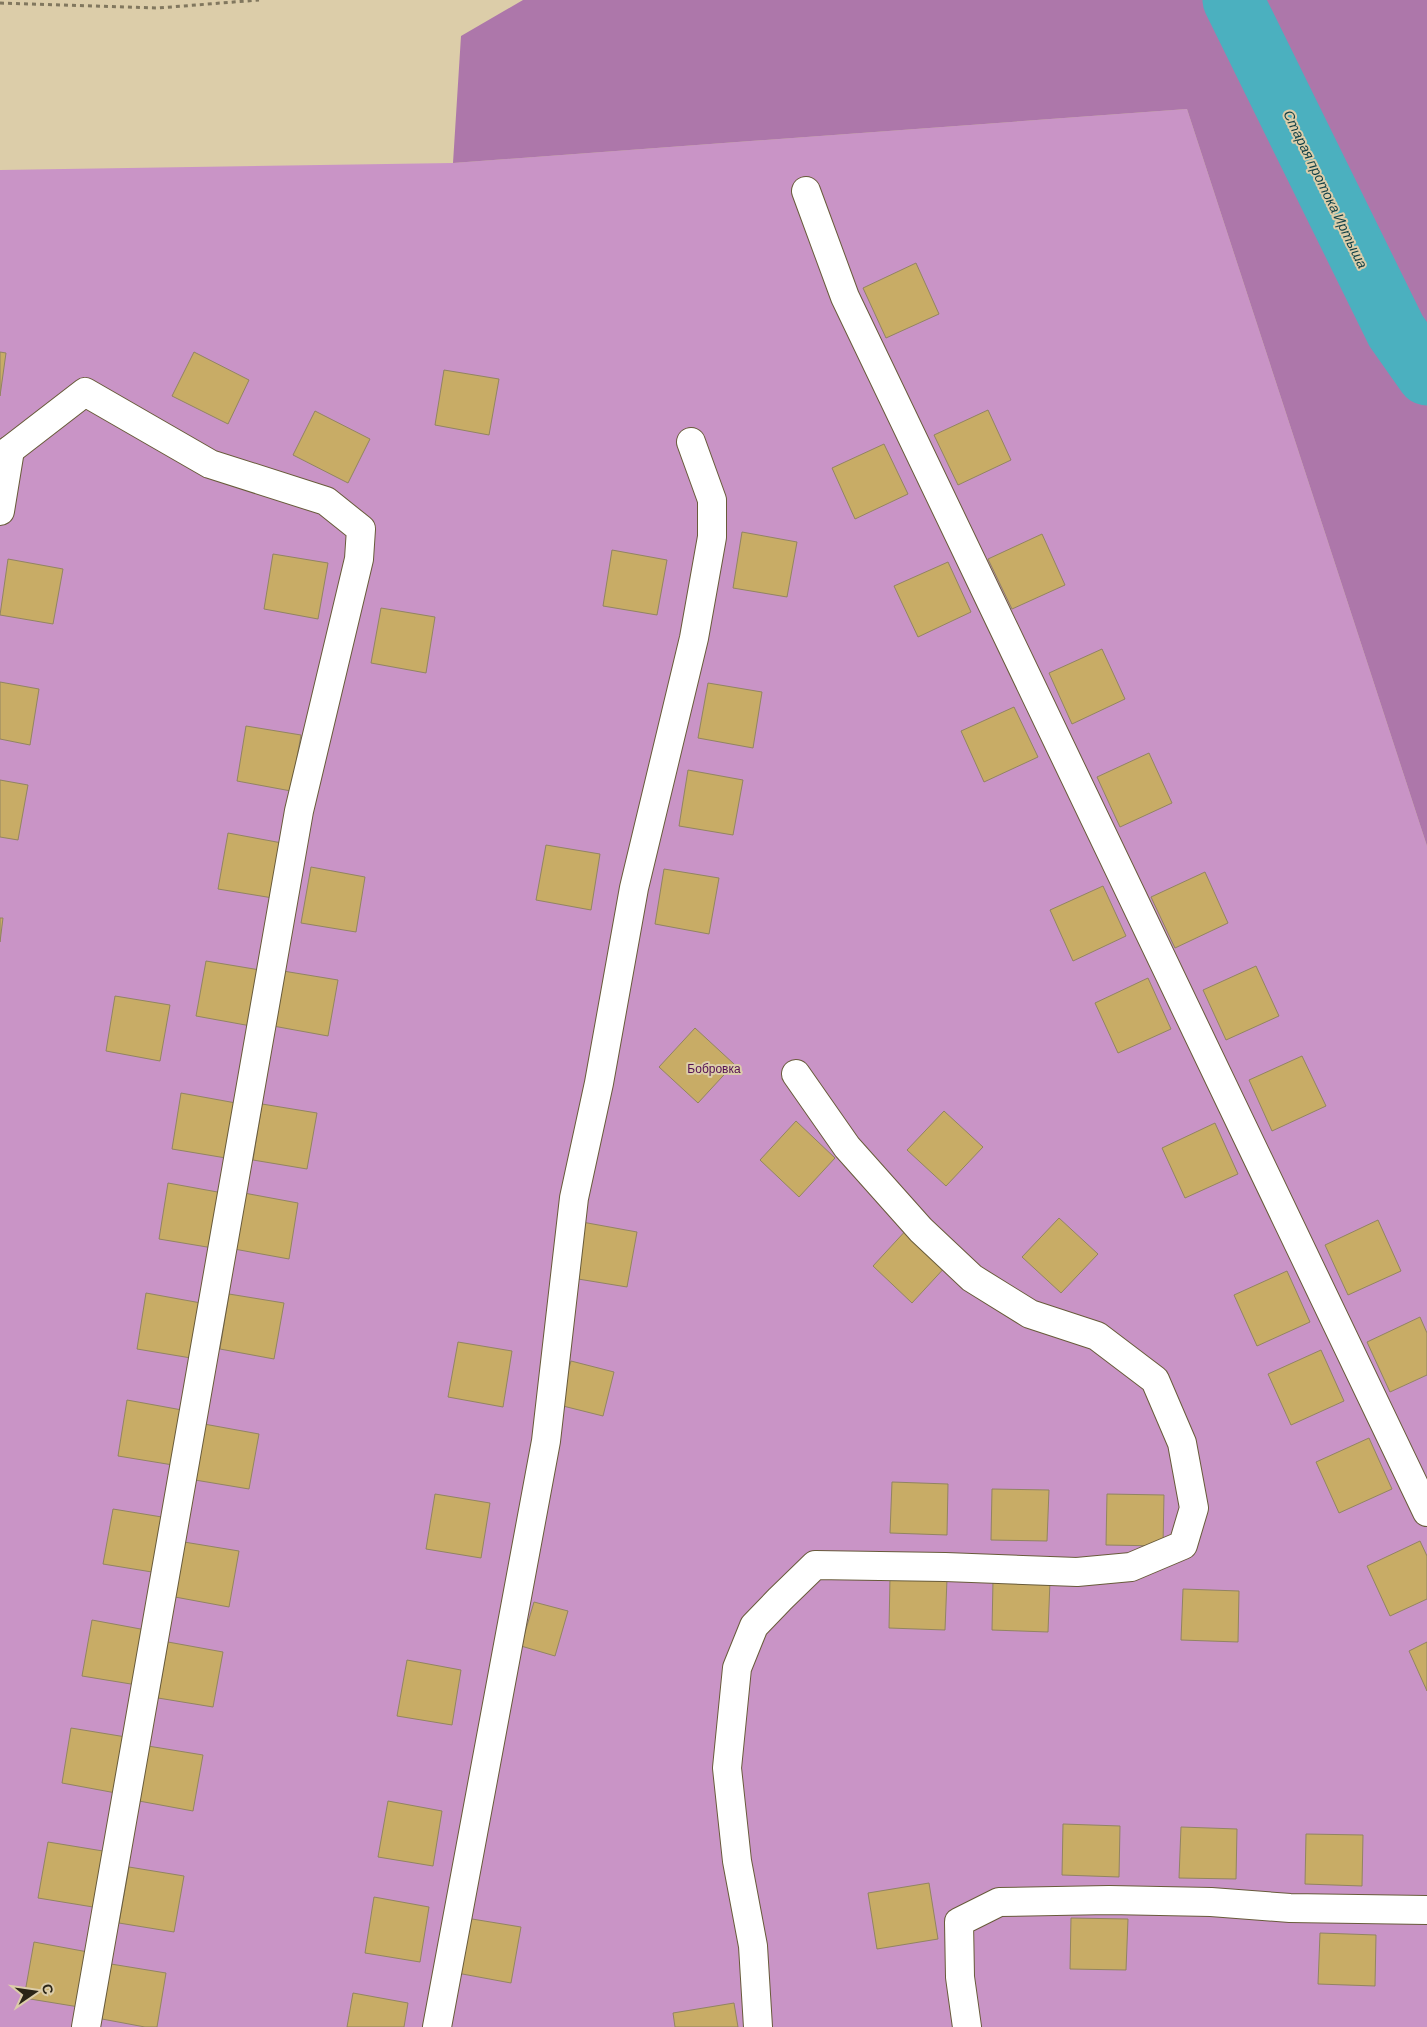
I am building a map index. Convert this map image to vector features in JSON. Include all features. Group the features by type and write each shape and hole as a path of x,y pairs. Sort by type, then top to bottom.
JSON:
{"street":[{"path":"806,191 845,297 1427,1512"},
{"path":"0,511 8,451 85,392 210,464 326,501 361,529 359,558 299,811 86,2027"},
{"path":"437,2027 546,1441 574,1198 601,1073 634,888 694,638 712,537 712,500 691,442"},
{"path":"758,2027 753,1946 737,1861 727,1768 738,1668 754,1626 815,1565 1077,1572 1131,1567 1183,1545 1194,1508 1182,1443 1155,1380 1097,1336 1030,1314 972,1278 921,1230 847,1147 796,1074"},
{"path":"966,2027 960,1978 959,1922 999,1902 1109,1900 1211,1902 1290,1908 1427,1910"}],"path":[{"path":"0,3 158,8 259,0"}],"green space":[{"name":"Бобровка","path":"1187,109 1427,846 1427,2027 0,2027 0,170 453,163"}],"shaded area":[{"path":"523,0 1427,0 1427,846 1187,109 453,163 461,36"}],"building":[{"path":"916,263 939,314 886,338 863,288"},
{"path":"0,352 6,353 0,396"},
{"path":"194,352 249,380 228,424 172,396"},
{"path":"444,370 499,379 489,435 435,425"},
{"path":"988,410 1011,460 958,485 934,435"},
{"path":"315,411 370,439 348,483 293,455"},
{"path":"884,444 908,494 855,519 832,468"},
{"path":"742,532 797,542 787,597 733,588"},
{"path":"1042,534 1065,585 1012,609 988,559"},
{"path":"612,550 667,560 657,615 603,606"},
{"path":"273,554 328,563 318,619 264,609"},
{"path":"8,559 63,569 53,624 0,615"},
{"path":"948,562 971,612 918,637 894,586"},
{"path":"381,608 435,617 426,673 371,663"},
{"path":"1102,649 1125,699 1072,724 1049,673"},
{"path":"0,682 39,689 30,745 0,739"},
{"path":"708,683 762,692 753,748 698,738"},
{"path":"1014,707 1038,757 984,782 961,731"},
{"path":"246,726 301,735 291,791 237,781"},
{"path":"1149,753 1172,803 1120,827 1097,777"},
{"path":"688,770 743,780 733,835 679,826"},
{"path":"0,780 28,785 18,840 0,837"},
{"path":"228,833 282,843 273,898 218,889"},
{"path":"546,845 600,854 591,910 536,900"},
{"path":"311,867 365,877 356,932 301,923"},
{"path":"664,869 719,878 709,934 655,924"},
{"path":"1205,872 1228,923 1175,948 1151,897"},
{"path":"1103,886 1126,936 1073,961 1050,910"},
{"path":"0,918 3,918 0,942"},
{"path":"206,961 260,970 251,1026 196,1016"},
{"path":"1256,966 1279,1016 1226,1040 1203,990"},
{"path":"283,971 338,980 328,1036 273,1026"},
{"path":"1148,978 1171,1029 1118,1053 1095,1003"},
{"path":"115,996 170,1005 160,1061 106,1051"},
{"path":"695,1028 734,1064 698,1103 659,1067"},
{"path":"1302,1056 1326,1106 1272,1131 1249,1080"},
{"path":"181,1093 236,1103 226,1158 172,1149"},
{"path":"262,1104 317,1113 307,1169 253,1160"},
{"path":"944,1111 983,1147 946,1186 907,1150"},
{"path":"796,1121 835,1158 799,1197 760,1160"},
{"path":"1215,1123 1238,1174 1185,1198 1162,1148"},
{"path":"168,1183 223,1193 213,1248 159,1239"},
{"path":"244,1193 298,1203 289,1259 234,1249"},
{"path":"1059,1218 1098,1254 1061,1293 1022,1257"},
{"path":"1378,1220 1401,1271 1348,1295 1325,1245"},
{"path":"582,1222 637,1232 627,1287 572,1278"},
{"path":"909,1227 948,1264 912,1303 873,1266"},
{"path":"1287,1271 1310,1322 1257,1346 1234,1295"},
{"path":"146,1293 201,1303 191,1358 137,1349"},
{"path":"229,1294 284,1303 274,1359 220,1349"},
{"path":"1420,1317 1427,1333 1427,1375 1390,1392 1367,1342"},
{"path":"458,1342 512,1351 503,1407 448,1397"},
{"path":"1321,1350 1344,1401 1291,1425 1268,1374"},
{"path":"571,1361 614,1372 603,1416 559,1405"},
{"path":"127,1400 182,1410 173,1465 118,1456"},
{"path":"204,1424 259,1434 249,1489 195,1480"},
{"path":"1369,1438 1392,1489 1339,1513 1316,1462"},
{"path":"892,1482 948,1484 947,1535 890,1533"},
{"path":"992,1489 1049,1490 1047,1541 991,1540"},
{"path":"435,1494 490,1503 481,1558 426,1549"},
{"path":"1107,1494 1164,1495 1163,1546 1106,1545"},
{"path":"113,1509 168,1518 158,1573 103,1564"},
{"path":"1420,1541 1427,1556 1427,1599 1390,1616 1367,1566"},
{"path":"184,1542 239,1551 229,1607 175,1597"},
{"path":"890,1578 947,1579 945,1630 889,1628"},
{"path":"993,1580 1050,1581 1048,1632 992,1630"},
{"path":"1183,1589 1239,1591 1238,1642 1181,1640"},
{"path":"534,1602 568,1611 555,1656 521,1646"},
{"path":"92,1620 146,1630 137,1685 82,1676"},
{"path":"168,1642 223,1652 213,1707 158,1698"},
{"path":"1427,1642 1427,1691 1409,1651"},
{"path":"407,1660 461,1670 452,1725 397,1716"},
{"path":"71,1728 126,1737 116,1793 62,1783"},
{"path":"148,1746 203,1755 193,1811 139,1801"},
{"path":"388,1801 442,1811 433,1866 378,1857"},
{"path":"1063,1824 1120,1826 1119,1877 1062,1875"},
{"path":"1181,1827 1237,1829 1236,1879 1179,1878"},
{"path":"1306,1834 1363,1835 1362,1886 1305,1884"},
{"path":"48,1842 103,1851 93,1907 38,1898"},
{"path":"129,1867 184,1876 174,1932 119,1923"},
{"path":"929,1883 938,1939 877,1949 868,1893"},
{"path":"374,1897 429,1907 420,1962 365,1953"},
{"path":"466,1918 521,1927 511,1983 457,1973"},
{"path":"1071,1918 1128,1919 1126,1970 1070,1969"},
{"path":"1320,1933 1376,1935 1375,1986 1318,1984"},
{"path":"34,1942 88,1952 79,2007 24,1998"},
{"path":"111,1964 166,1973 157,2027 145,2027 102,2019"},
{"path":"353,1993 408,2003 404,2027 347,2027"},
{"path":"734,2003 738,2027 675,2027 673,2013"}],"waterway":[{"name":"Старая протока Иртыша","path":"1233,0 1396,331 1427,375"}]}
